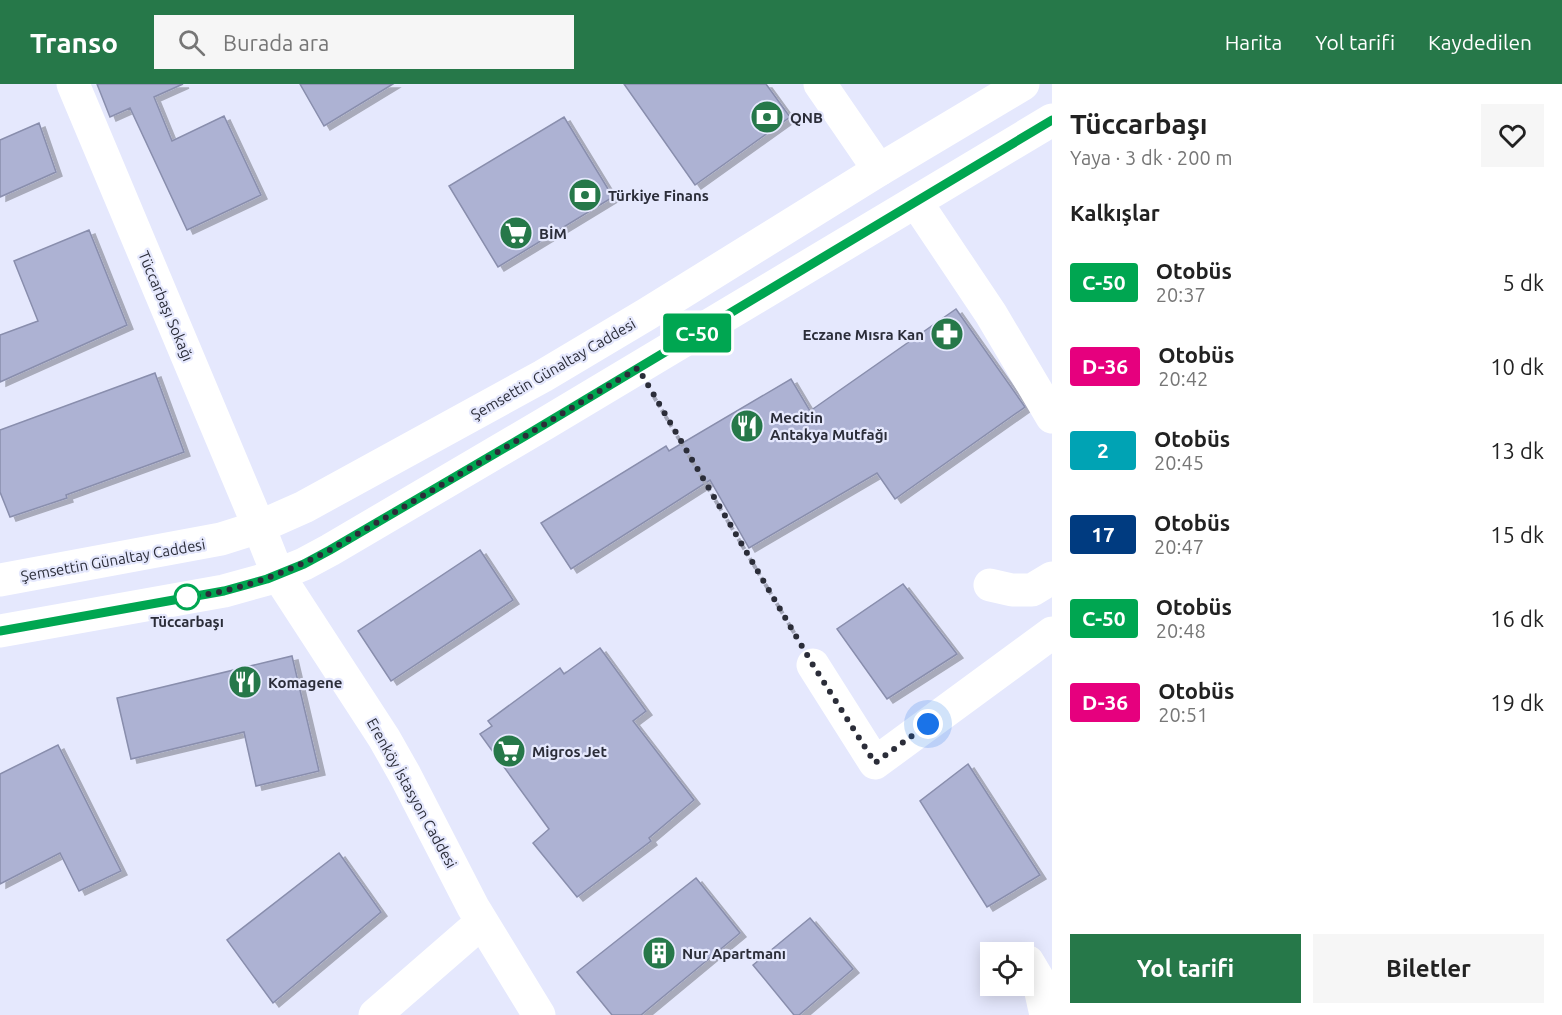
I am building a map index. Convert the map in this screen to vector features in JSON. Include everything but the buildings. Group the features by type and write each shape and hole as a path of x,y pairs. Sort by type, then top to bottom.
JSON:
{"main road":[{"name":"Tüccarbaşı Sokağı","path":"74,84 259,527"},
{"path":"820,84 879,170"},
{"name":"Şemsettin Günaltay Caddesi","path":"0,580 212,542 259,527 304,507 543,376 1023,84"},
{"path":"0,631 224,591 278,575 304,564 525,436 1052,120"},
{"path":"916,202 991,314 1052,417"},
{"path":"259,527 278,575"},
{"name":"Erenköy İstasyon Caddesi","path":"278,575 398,762 482,922 539,1015"},
{"path":"990,585 1012,590 1032,590 1052,578"},
{"path":"813,665 875,763 1052,633"},
{"path":"375,1015 482,922"},
{"path":"1034,972 1038,979 1046,1015"}],"path":[{"path":"638,368 813,665"}],"bus line":[{"name":"C-50","path":"0,631 224,591 267,579 304,564 525,436 1052,120"}],"place":[{"name":"QNB","path":"767,117"},
{"name":"Türkiye Finans","path":"585,195"},
{"name":"BİM","path":"516,233"},
{"name":"Eczane Mısra Kan","path":"947,334"},
{"name":"Mecitin Antakya Mutfağı","path":"747,426"},
{"name":"Tüccarbaşı","path":"187,597"},
{"name":"Komagene","path":"245,682"},
{"name":"Migros Jet","path":"509,751"},
{"name":"Nur Apartmanı","path":"659,953"}],"route":[{"path":"187,597 254,583 304,564 638,368 813,665 875,763 928,724"}]}
